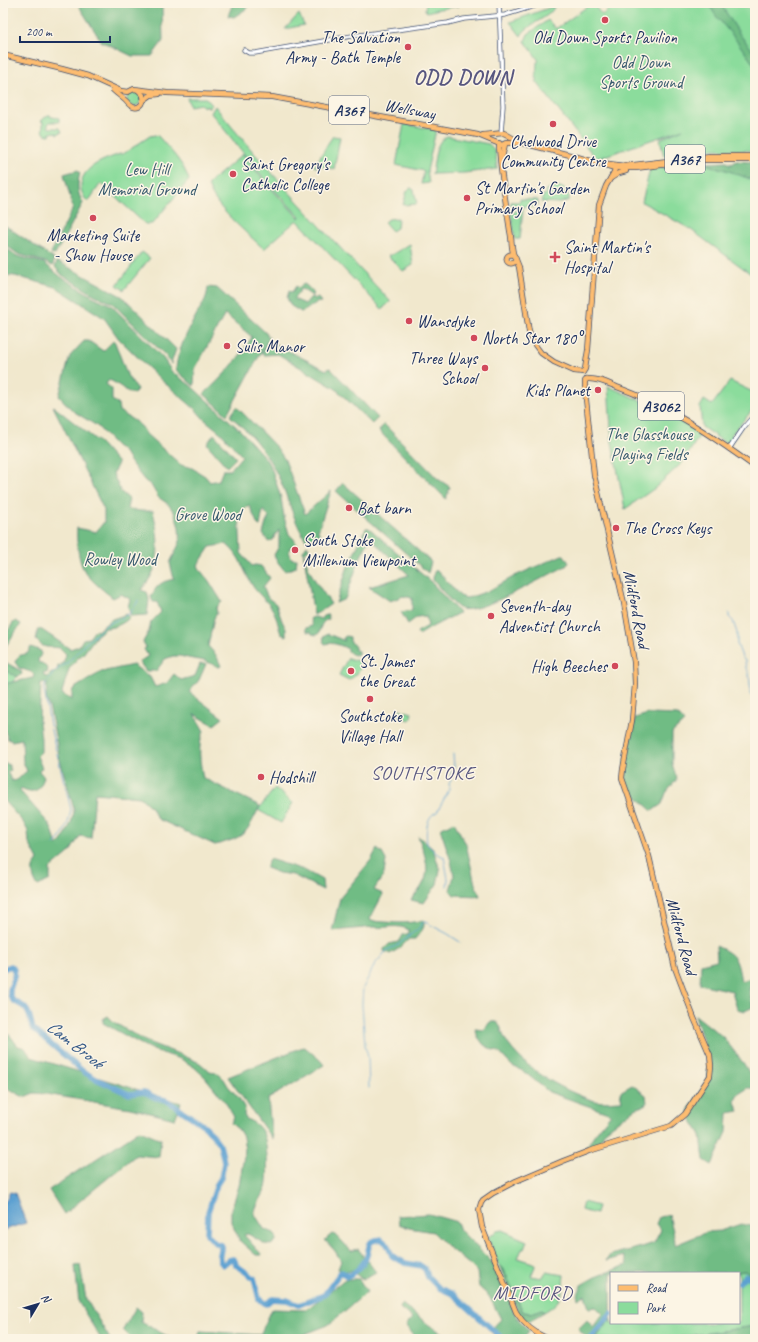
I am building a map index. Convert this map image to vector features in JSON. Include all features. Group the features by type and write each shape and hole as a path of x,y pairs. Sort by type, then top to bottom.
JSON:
{"main road":[{"path":"3,55 88,76 121,92 134,89 138,90 143,95 144,100 140,106 134,108 129,106 111,88"},
{"name":"A367","path":"138,90 167,93"},
{"path":"125,101 126,95 129,91"},
{"name":"A367","path":"144,100 150,95 167,93"},
{"name":"Wellsway","path":"167,93 280,98 478,135 502,145 522,144"},
{"path":"501,160 508,140 503,134 497,139 499,143 502,178 512,238 512,250 519,267 529,332 535,345 541,353 554,362 574,371 583,372"},
{"name":"Wellsway","path":"478,135 503,134 522,144 615,167 636,168 755,156"},
{"name":"Wellsway","path":"615,167 710,156 755,160"},
{"path":"583,372 585,369 588,350 598,216 602,195 615,167"},
{"path":"610,179 621,172 636,168"},
{"path":"512,238 507,260 516,269 520,278"},
{"path":"508,255 511,254 515,256"},
{"path":"510,263 514,262 515,256"},
{"path":"583,372 587,379"},
{"name":"A3062","path":"587,379 595,379 616,386 658,405 693,425 755,467"},
{"name":"Midford Road","path":"548,1339 533,1331 523,1322 516,1312 482,1227 479,1210 481,1203 487,1196 516,1181 563,1161 671,1126 685,1114 710,1076 711,1066 710,1055 675,968 649,856 622,778 632,720 635,684 634,662 624,603 594,475 585,390 585,381 587,379"}],"street":[{"path":"499,3 503,134"},
{"path":"244,50 255,53 352,36 448,23 464,19 500,16 544,3"},
{"path":"729,449 755,414"}],"green space":[{"path":"77,3 181,3 162,6 163,41 152,56 132,56 101,41"},
{"path":"233,3 250,3 246,9 234,17 228,16"},
{"path":"426,3 453,3 458,4 458,6 427,12 425,10"},
{"name":"Odd Down Sports Ground","path":"592,3 602,15 614,5 621,6 621,3 740,3 755,11 755,106 753,107 755,107 755,151 710,149 664,156 660,139 683,129 596,159 536,81 538,79 536,78 537,62 539,61 525,41 528,34 548,20 555,28 557,28"},
{"path":"708,3 720,3 741,36 755,53 755,66 716,16"},
{"path":"554,6 549,14 528,28 521,36 510,22"},
{"path":"299,14 304,25 285,29 298,15"},
{"path":"134,92 139,94 141,99 139,104 134,106 129,104 127,99 129,94"},
{"path":"187,98 206,98 212,105 209,108 206,105 204,107 200,104 190,106"},
{"path":"215,106 271,172 390,301 382,309 297,220 264,249 223,209 211,192 208,184 243,154 265,182 299,218 300,217 266,181 211,113"},
{"path":"48,115 59,118 59,122 50,122 48,127 60,128 62,132 57,134 56,132 50,133 50,135 44,133 42,130 43,122 41,121"},
{"path":"404,124 436,130 427,171 429,183 421,184 424,171 396,165"},
{"name":"Lew Hill Memorial Ground","path":"150,136 158,136 176,156 189,180 152,224 145,224 101,183 88,202 85,199 81,186 85,173 101,161 123,154"},
{"path":"333,136 340,137 334,169 314,166 328,143"},
{"path":"447,136 489,144 495,152 497,169 464,173 432,174 437,147"},
{"path":"736,161 752,162 755,165 755,181 708,165 708,163 727,162 730,166"},
{"path":"708,163 755,164 755,277 690,229 642,202 650,169"},
{"path":"78,170 80,173 78,181 79,192 83,203 55,255 51,253 73,208 64,174"},
{"path":"553,186 565,190 568,194 569,200 560,203 541,202 543,195 547,193 545,191"},
{"path":"411,188 414,190 417,204 403,205 407,191"},
{"path":"520,199 538,200 537,205 534,207 527,206 514,209 511,202 519,202"},
{"path":"523,209 520,239 515,239 511,214"},
{"path":"398,218 397,228 392,231 384,222 389,219"},
{"path":"3,224 54,259 53,266 18,254 3,243"},
{"path":"410,244 413,265 403,271 388,256"},
{"name":"Grove Wood","path":"3,246 17,256 44,263 61,277 92,296 111,305 163,358 172,372 190,385 241,431 266,459 272,470 281,498 289,534 297,545 290,547 289,552 292,559 297,559 296,567 285,571 277,561 274,555 279,546 279,530 273,540 269,542 263,534 269,517 263,510 260,526 258,525 249,505 239,514 241,553 252,566 261,566 270,578 263,587 268,598 276,604 286,629 286,636 281,634 273,610 254,588 239,559 226,544 210,547 198,565 222,602 216,608 217,613 214,618 208,646 216,655 221,666 219,667 205,661 173,656 165,659 156,671 146,671 139,662 148,656 144,649 146,647 143,642 149,631 151,622 161,612 157,602 153,602 151,597 155,590 165,581 174,579 170,563 180,542 179,527 174,512 168,504 158,497 151,485 145,481 123,451 116,446 97,426 73,411 59,396 70,356 84,341 89,341 103,351 114,340 128,377 137,389 134,394 109,380 106,384 112,389 112,400 118,404 119,411 142,427 146,434 181,465 192,468 205,476 210,482 219,480 223,470 230,470 242,456 221,433 161,380 119,339 104,318 56,287 15,276 3,275"},
{"path":"142,252 150,258 124,290 117,285"},
{"path":"57,261 123,297 176,349 171,364 166,356 112,303 93,294 62,275 55,267"},
{"path":"304,284 313,292 312,296 302,289 299,290 299,293 294,299 305,304 311,297 315,299 318,298 321,302 316,303 301,312 291,306 287,298 289,291 292,292 296,286 298,288"},
{"path":"208,287 217,288 266,333 269,338 227,415 204,394 242,353 252,337 225,314 195,369 194,386 176,370 178,355 191,325 205,300"},
{"path":"269,341 326,370 330,368 378,418 372,424 336,389 278,354 264,355 262,353"},
{"path":"730,381 755,393 755,407 731,435 733,437 727,444 702,427 700,407 704,400 712,405"},
{"name":"The Glasshouse Playing Fields","path":"608,386 668,413 701,433 683,462 655,488 625,509 612,442"},
{"name":"Rowley Wood","path":"53,406 100,443 118,463 113,474 121,492 129,499 127,509 153,511 158,553 154,570 149,580 141,590 147,592 149,600 147,615 131,616 128,607 130,599 121,594 113,598 91,579 82,566 79,557 77,528 96,532 104,522 104,510"},
{"path":"237,407 277,448 285,460 305,514 331,491 318,531 322,539 316,537 306,540 302,534 285,492 269,460 255,441 230,416"},
{"path":"384,424 438,479 450,487 446,499 379,431"},
{"path":"214,434 236,458 227,467 207,444"},
{"path":"343,483 431,562 428,573 336,491"},
{"path":"366,528 369,528 431,582 459,613 419,635 417,632 428,626 426,616 417,617 408,624 401,612 412,610 412,598 403,596 390,601 369,587 409,575 370,538 360,558 345,599 336,603 347,569"},
{"path":"307,545 309,549 304,553 308,567 331,604 314,615 303,551"},
{"path":"564,555 569,563 566,566 513,593 482,606 470,609 461,609 454,604 433,580 434,572 436,570 460,596 466,598 488,591 515,576"},
{"path":"127,614 130,617 119,625 106,628 97,635 83,654 69,669 62,692 63,695 72,700 73,689 101,672 133,665 150,677 155,687 167,683 174,674 181,680 195,676 200,664 206,664 199,680 189,692 223,718 214,725 194,714 204,731 200,742 200,760 203,778 260,806 248,829 244,833 239,837 215,845 158,819 150,806 140,797 95,793 91,838 80,836 70,852 50,869 50,880 38,886 34,879 33,871 38,860 29,843 28,831 23,822 3,800 3,763 8,764 11,770 7,772 12,781 16,780 27,771 23,762 22,739 12,741 8,739 3,726 3,684 33,678 34,675 31,672 19,668 15,662 20,656 27,654 31,647 41,651 38,660 39,663 42,663 48,669 47,673 43,673 44,676 47,677 57,671 58,666 60,666 64,661 66,654 60,648 44,646 36,640 38,629 42,630 70,649 79,646 83,639 89,638 95,630 97,631 112,619","holes":["41,683 47,683 46,698 50,710 60,760 74,809 68,829 57,846 49,824 20,791 21,788 30,791 36,790 41,785 44,777 39,771 42,768 37,756 41,752 39,721"]},
{"path":"328,615 329,619 323,623 317,635 305,630 306,628 312,626 311,618 315,617 321,619 323,616"},
{"path":"16,621 21,624 3,650 3,638"},
{"path":"328,634 345,641 343,638 346,636 350,637 350,641 355,647 355,650 358,651 358,654 355,655 348,651 348,649 336,644 325,644 323,637"},
{"path":"348,658 364,663 356,675 349,680 339,675"},
{"path":"3,661 21,671 22,674 17,677 3,671"},
{"path":"3,671 17,677 10,684 3,684"},
{"path":"398,709 412,713 410,720 395,716"},
{"path":"648,714 678,715 684,722 672,733 672,764 677,779 666,793 662,804 652,811 638,798 626,783 624,769 635,718"},
{"path":"275,788 293,803 281,823 258,810"},
{"path":"454,822 466,844 475,884 480,896 454,895 450,890 454,876 451,861 441,831 442,828"},
{"path":"418,836 433,849 440,870 437,884 424,903 411,900 423,885 427,870 426,859"},
{"path":"377,849 382,853 386,860 384,874 374,890 383,894 370,919 371,921 404,923 423,920 424,923 422,930 415,939 409,939 400,948 390,954 384,951 384,949 389,944 399,942 403,935 409,933 409,930 400,927 374,927 332,931 340,898 371,860"},
{"path":"269,859 304,870 322,880 323,890 293,875 279,873 266,868"},
{"path":"716,946 728,952 735,959 741,981 755,975 755,987 749,988 753,1007 745,1011 737,1009 732,991 700,984 701,964 717,960"},
{"path":"695,1015 723,1037 744,1064 755,1082 755,1088 748,1088 737,1095 735,1102 739,1111 728,1113 727,1132 712,1165 704,1160 701,1135 691,1119 688,1110 707,1083 709,1061"},
{"path":"108,1016 115,1023 145,1041 200,1063 209,1071 216,1072 224,1079 239,1098 245,1109 244,1115 246,1119 254,1123 261,1130 266,1146 267,1184 254,1213 264,1229 274,1233 276,1236 276,1241 271,1245 265,1244 248,1234 244,1235 262,1255 256,1255 240,1241 231,1222 231,1210 239,1186 245,1150 243,1137 239,1130 231,1123 234,1117 226,1103 205,1077 194,1067 181,1059 153,1050 103,1023 103,1019"},
{"path":"490,1022 496,1022 500,1025 505,1038 513,1050 525,1062 538,1073 568,1090 582,1097 595,1101 622,1101 620,1092 632,1085 646,1095 647,1104 633,1110 605,1131 597,1146 585,1149 611,1114 549,1092 523,1071 512,1066 498,1051 484,1045 478,1037 475,1029 484,1030"},
{"path":"3,1023 4,1028 18,1046 25,1048 31,1057 181,1103 175,1119 130,1108 46,1094 34,1093 24,1097 3,1086"},
{"path":"303,1047 324,1065 268,1099 272,1139 228,1077"},
{"path":"140,1130 161,1139 159,1157 136,1155 64,1214 49,1190"},
{"path":"583,1202 598,1206 596,1214 581,1210"},
{"path":"429,1214 457,1222 460,1230 496,1266 513,1310 518,1319 529,1331 522,1339 498,1339 490,1331 501,1319 489,1296 479,1287 477,1272 470,1265 448,1247 433,1232 409,1228 399,1224 398,1216"},
{"path":"669,1215 675,1245 707,1232 720,1231 741,1224 751,1226 755,1232 755,1273 750,1275 745,1271 610,1272 610,1320 595,1339 589,1339 578,1329 587,1320 593,1327 603,1314 596,1307 589,1308 585,1295 578,1299 577,1294 581,1285 595,1277 627,1265 624,1256 606,1261 610,1255 654,1243 661,1230 656,1224 659,1217"},
{"path":"502,1230 527,1241 518,1258 536,1264 531,1276 542,1278 546,1272 564,1275 562,1293 558,1301 544,1312 542,1309 531,1313 523,1312 503,1268 499,1265 488,1238 497,1231"},
{"path":"332,1234 337,1236 351,1251 358,1249 376,1272 363,1279 360,1278 354,1270 345,1272 338,1269 341,1261 335,1251 325,1240"},
{"path":"80,1265 86,1299 110,1339 101,1339 79,1303 75,1266"},
{"path":"499,1265 503,1268 523,1312 531,1313 542,1309 544,1312 531,1320 524,1321 518,1312"},
{"path":"745,1271 750,1275 755,1276 755,1326 669,1339 596,1338 610,1320 610,1324 740,1324 740,1272 738,1272"},
{"path":"345,1279 359,1279 367,1292 328,1325 292,1339 198,1339 200,1331 260,1335 272,1309 306,1310"},
{"path":"402,1304 429,1325 452,1339 417,1339 406,1326 412,1318 400,1308"},
{"path":"136,1307 142,1312 141,1322 169,1337 168,1339 132,1339 123,1330"},
{"path":"755,1326 755,1337 738,1337 728,1339 669,1339"}],"water":[{"path":"10,1192 15,1193 26,1223 3,1230 3,1205"}],"waterway":[{"path":"53,845 60,838 65,829 71,809 51,730 44,690 45,685 55,671 67,663 106,625 129,614 138,600"},
{"path":"729,613 729,617 733,621 737,633 737,644 749,673 751,694 754,698 755,704"},
{"path":"447,886 448,879 444,857 436,853 427,844 427,826 430,817 437,812 450,788 450,776 454,767 453,754"},
{"path":"369,1088 368,1057 365,1045 362,1004 363,988 375,964 387,950 398,945 419,928 423,922 448,934 460,942"},
{"name":"Cam Brook","path":"3,969 11,966 14,969 14,976 10,990 11,997 14,1001 27,1010 33,1029 84,1072 129,1094 144,1092 156,1098 166,1100 206,1127 215,1138 220,1145 224,1163 221,1178 217,1184 208,1212 207,1234 215,1243 221,1245 220,1260 223,1265 229,1260 233,1259 236,1265 254,1278 259,1299 266,1304 272,1299 287,1300 299,1305 324,1295 340,1273 342,1272 347,1276 358,1269 366,1259 370,1243 381,1239 387,1244 392,1256 405,1263 421,1266 425,1269 428,1277 439,1288 453,1294 503,1339"},
{"path":"740,1282 745,1276 755,1279"},
{"path":"590,1339 610,1315"}],"place":[{"name":"Old Down Sports Pavilion","path":"605,20"},
{"name":"The Salvation Army - Bath Temple","path":"408,47"},
{"name":"Chelwood Drive Community Centre","path":"553,124"},
{"name":"Saint Gregory's Catholic College","path":"233,174"},
{"name":"St Martin's Garden Primary School","path":"467,198"},
{"name":"Marketing Suite - Show House","path":"93,218"},
{"name":"Saint Martin's Hospital","path":"555,257"},
{"name":"Wansdyke","path":"409,321"},
{"name":"North Star 180°","path":"474,338"},
{"name":"Sulis Manor","path":"227,346"},
{"name":"Three Ways School","path":"485,368"},
{"name":"Kids Planet","path":"598,390"},
{"name":"Bat barn","path":"349,508"},
{"name":"The Cross Keys","path":"616,528"},
{"name":"South Stoke Millenium Viewpoint","path":"295,550"},
{"name":"Seventh-day Adventist Church","path":"491,616"},
{"name":"High Beeches","path":"615,666"},
{"name":"St. James the Great","path":"351,671"},
{"name":"Southstoke Village Hall","path":"370,699"},
{"name":"Hodshill","path":"261,777"}],"district":[{"name":"ODD DOWN","path":"463,77"},
{"name":"SOUTHSTOKE","path":"423,772"},
{"name":"MIDFORD","path":"533,1292"}]}
